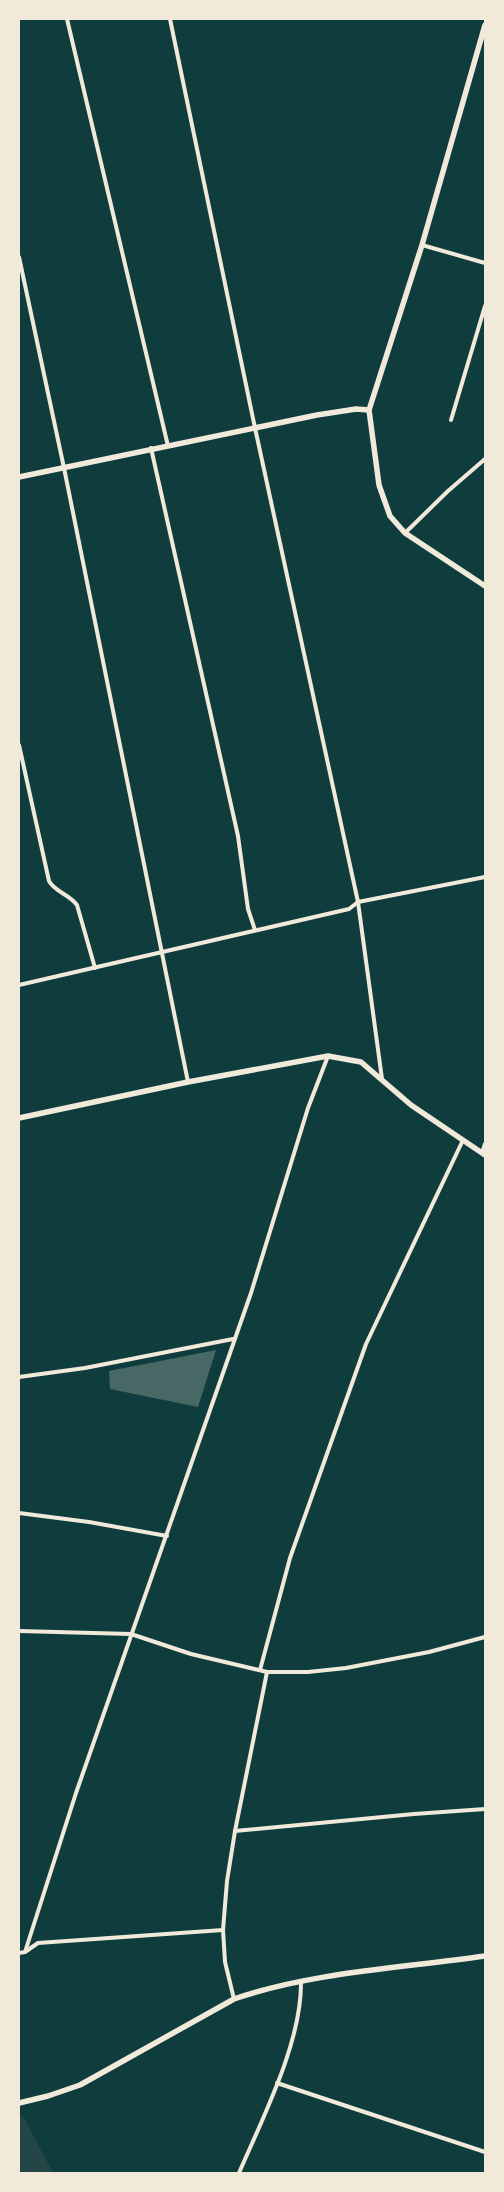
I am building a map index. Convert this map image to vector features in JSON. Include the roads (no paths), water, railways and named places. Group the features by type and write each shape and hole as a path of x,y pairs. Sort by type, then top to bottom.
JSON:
{"main road":[{"path":"485,25 483,45 422,246 369,410 379,486 390,516 406,533 485,586"},
{"path":"19,477 151,448 317,415 356,409 369,410"},
{"path":"19,1118 188,1082 328,1056 361,1062 411,1105 484,1154"},
{"path":"19,2103 80,2085 234,1998 277,1986 485,1956"}],"street":[{"path":"67,19 168,446"},
{"path":"170,19 255,428 358,902 382,1079"},
{"path":"422,246 485,263"},
{"path":"19,256 64,468 188,1082"},
{"path":"451,420 485,306"},
{"path":"151,448 238,836 248,909 255,930"},
{"path":"406,533 448,491 485,460"},
{"path":"19,744 49,881 52,886 72,898 77,905 95,968"},
{"path":"19,985 349,910 358,902 485,877"},
{"path":"25,1952 76,1793 251,1293 308,1108 328,1056"},
{"path":"260,1670 290,1558 366,1344 463,1140"},
{"path":"484,1154 485,1144"},
{"path":"19,1378 85,1368 234,1339"},
{"path":"19,1513 89,1522 167,1536"},
{"path":"19,1631 131,1634 192,1654 267,1672 308,1672 346,1668 429,1652 485,1637"},
{"path":"234,1998 225,1962 224,1930 227,1881 235,1831 267,1672"},
{"path":"235,1831 485,1809"},
{"path":"19,1953 25,1952 38,1943 224,1930"},
{"path":"239,2173 277,2083 295,2029 301,1998 301,1982"},
{"path":"277,2083 485,2152"}]}
